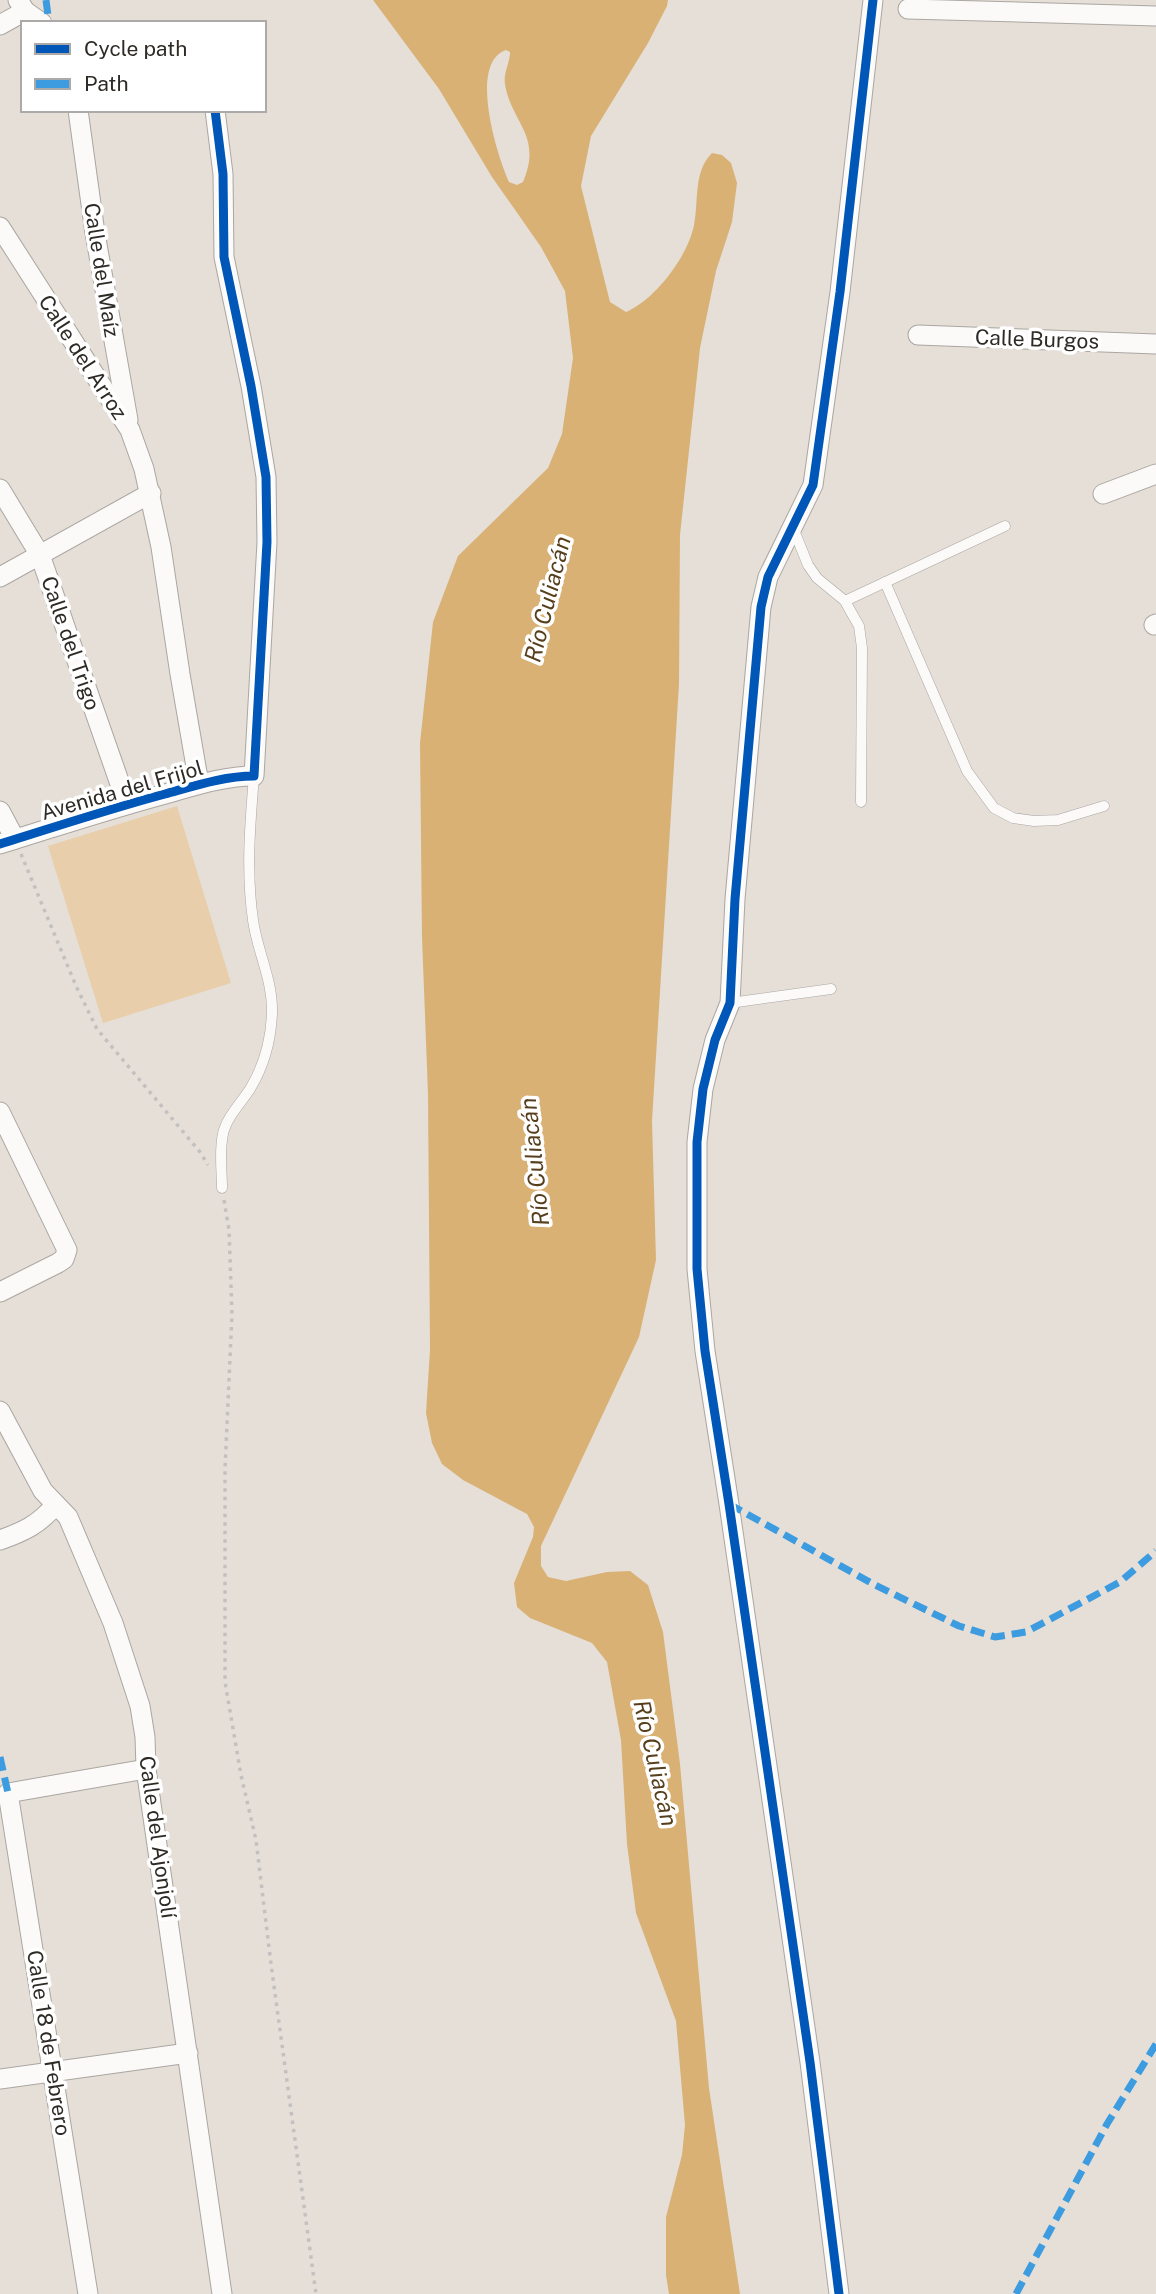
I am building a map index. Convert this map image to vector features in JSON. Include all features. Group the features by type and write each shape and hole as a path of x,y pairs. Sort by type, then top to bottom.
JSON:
{"street":[{"path":"839,2294 810,2062 705,1351 697,1269 697,1142 703,1089 715,1040 730,1003 735,899 761,607 768,577 813,485 840,292 873,0"},
{"path":"0,24 21,6 40,21"},
{"path":"908,9 964,6 1156,16"},
{"name":"Calle del Maíz","path":"78,112 95,233 130,430"},
{"path":"215,112 223,174 224,257 262,445 267,488 267,542 254,776"},
{"name":"Calle del Arroz","path":"0,227 130,430 151,493"},
{"name":"Calle Burgos","path":"918,335 1156,344"},
{"path":"1104,495 1156,474"},
{"name":"Calle del Trigo","path":"0,489 40,555 127,804"},
{"path":"0,577 151,493 199,784"},
{"name":"Avenida del Frijol","path":"8,841 199,784 235,776 254,776"},
{"path":"0,811 8,841"},
{"path":"0,1112 67,1250 64,1259 58,1263 0,1292"},
{"name":"Calle del Ajonjolí","path":"0,1411 43,1491 68,1517 113,1623 140,1706 146,1769 222,2294"},
{"path":"0,1540 20,1533 43,1519 55,1505"},
{"name":"Calle 18 de Febrero","path":"88,2294 8,1793 146,1769"},
{"path":"0,2080 188,2053"}],"lane":[{"path":"792,525 808,565 817,578 845,601 859,626 862,648 861,802"},
{"path":"845,601 1005,526"},
{"path":"885,582 967,771 995,808 1013,818 1034,821 1058,820 1104,806"},
{"path":"222,1188 223,1134 232,1114 251,1087 270,1039 272,1010 268,972 257,944 249,889 254,776"},
{"path":"730,1003 831,989"}],"path":[{"path":"8,841 97,1029 200,1152 222,1188 229,1230 232,1314 224,1508 226,1682 241,1775 256,1840 316,2294"}],"shaded area":[{"path":"177,806 231,983 103,1023 48,846"}],"water":[{"name":"Río Culiacán","path":"373,0 668,0 648,43 591,136 581,186 610,302 626,312 648,298 659,287 685,250 694,225 699,178 712,153 722,155 731,163 737,183 732,222 716,271 700,348 680,535 679,684 652,1121 656,1260 639,1337 541,1546 541,1566 548,1577 566,1581 607,1572 630,1571 648,1585 663,1632 680,1764 709,2088 740,2294 669,2294 666,2275 666,2217 682,2155 685,2125 676,2021 636,1913 627,1844 621,1740 607,1662 592,1643 530,1618 517,1607 514,1583 533,1537 534,1527 527,1514 463,1480 442,1464 432,1443 426,1413 430,1350 428,1094 422,937 420,743 433,622 458,556 548,468 562,434 573,358 565,291 541,247 492,177 439,89","holes":["506,50 510,52 505,84 528,141 529,152 523,182 517,185 509,182 498,152 487,90 489,72 495,58"]}],"marked path":[{"path":"46,0 49,21"},
{"path":"729,1504 875,1585 959,1626 995,1637 1026,1632 1120,1582 1156,1551"},
{"path":"0,1757 8,1793"},
{"path":"1016,2294 1107,2124 1156,2044"}],"cycle path":[{"path":"839,2294 810,2062 705,1351 697,1269 697,1142 703,1089 715,1040 730,1003 735,899 761,607 768,577 813,485 840,292 873,0"},
{"path":"0,844 198,785 254,776 267,542 266,477 251,386 224,257 223,174 215,112"}]}
